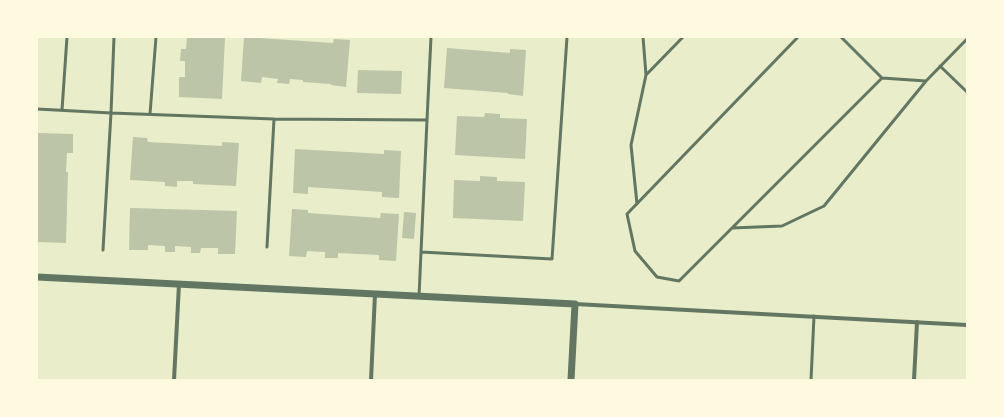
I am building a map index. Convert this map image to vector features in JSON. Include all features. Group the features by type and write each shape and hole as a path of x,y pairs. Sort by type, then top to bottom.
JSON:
{"street":[{"path":"37,277 967,325"},
{"path":"174,380 179,284"},
{"path":"371,380 375,294"},
{"path":"571,380 575,304"},
{"path":"914,380 917,322"}],"lane":[{"path":"62,110 67,37"},
{"path":"103,250 114,37"},
{"path":"150,114 156,37"},
{"path":"420,296 431,37"},
{"path":"421,252 552,258 567,37"},
{"path":"637,204 631,145 646,75 643,37"},
{"path":"646,75 682,37"},
{"path":"798,37 627,214 635,251 657,277 679,281 882,78"},
{"path":"841,37 882,78 926,81"},
{"path":"732,228 782,226 824,206 926,81 967,39"},
{"path":"940,66 967,92"},
{"path":"37,109 274,119 427,120"},
{"path":"267,247 274,119"},
{"path":"811,380 814,316"}],"building":[{"path":"187,37 225,37 222,99 179,97 179,77 185,77 185,61 180,61 181,49 186,49"},
{"path":"244,37 333,43 334,39 350,40 346,87 290,79 289,84 277,83 278,79 262,77 261,83 241,81"},
{"path":"447,48 510,53 510,49 526,50 523,96 508,93 444,88"},
{"path":"358,70 402,71 401,94 357,93"},
{"path":"485,113 500,114 500,118 527,119 525,159 455,155 457,116 484,117"},
{"path":"37,133 73,134 73,153 67,153 66,172 68,172 66,243 37,242"},
{"path":"133,137 147,138 148,142 222,146 222,142 239,143 236,186 193,184 193,181 177,181 177,187 165,186 165,182 130,180"},
{"path":"295,149 384,154 384,150 401,151 399,198 382,197 382,192 308,187 308,194 293,193"},
{"path":"480,176 497,177 497,181 525,182 523,221 453,218 454,180 480,181"},
{"path":"130,208 237,211 235,254 218,254 218,248 201,248 200,253 191,253 191,247 175,246 175,252 165,252 165,246 148,245 148,250 129,250"},
{"path":"292,209 308,210 308,213 380,218 381,213 399,214 396,261 379,260 379,255 338,253 338,258 325,258 325,252 307,251 306,257 289,256"},
{"path":"404,212 416,213 414,239 402,238"}]}
